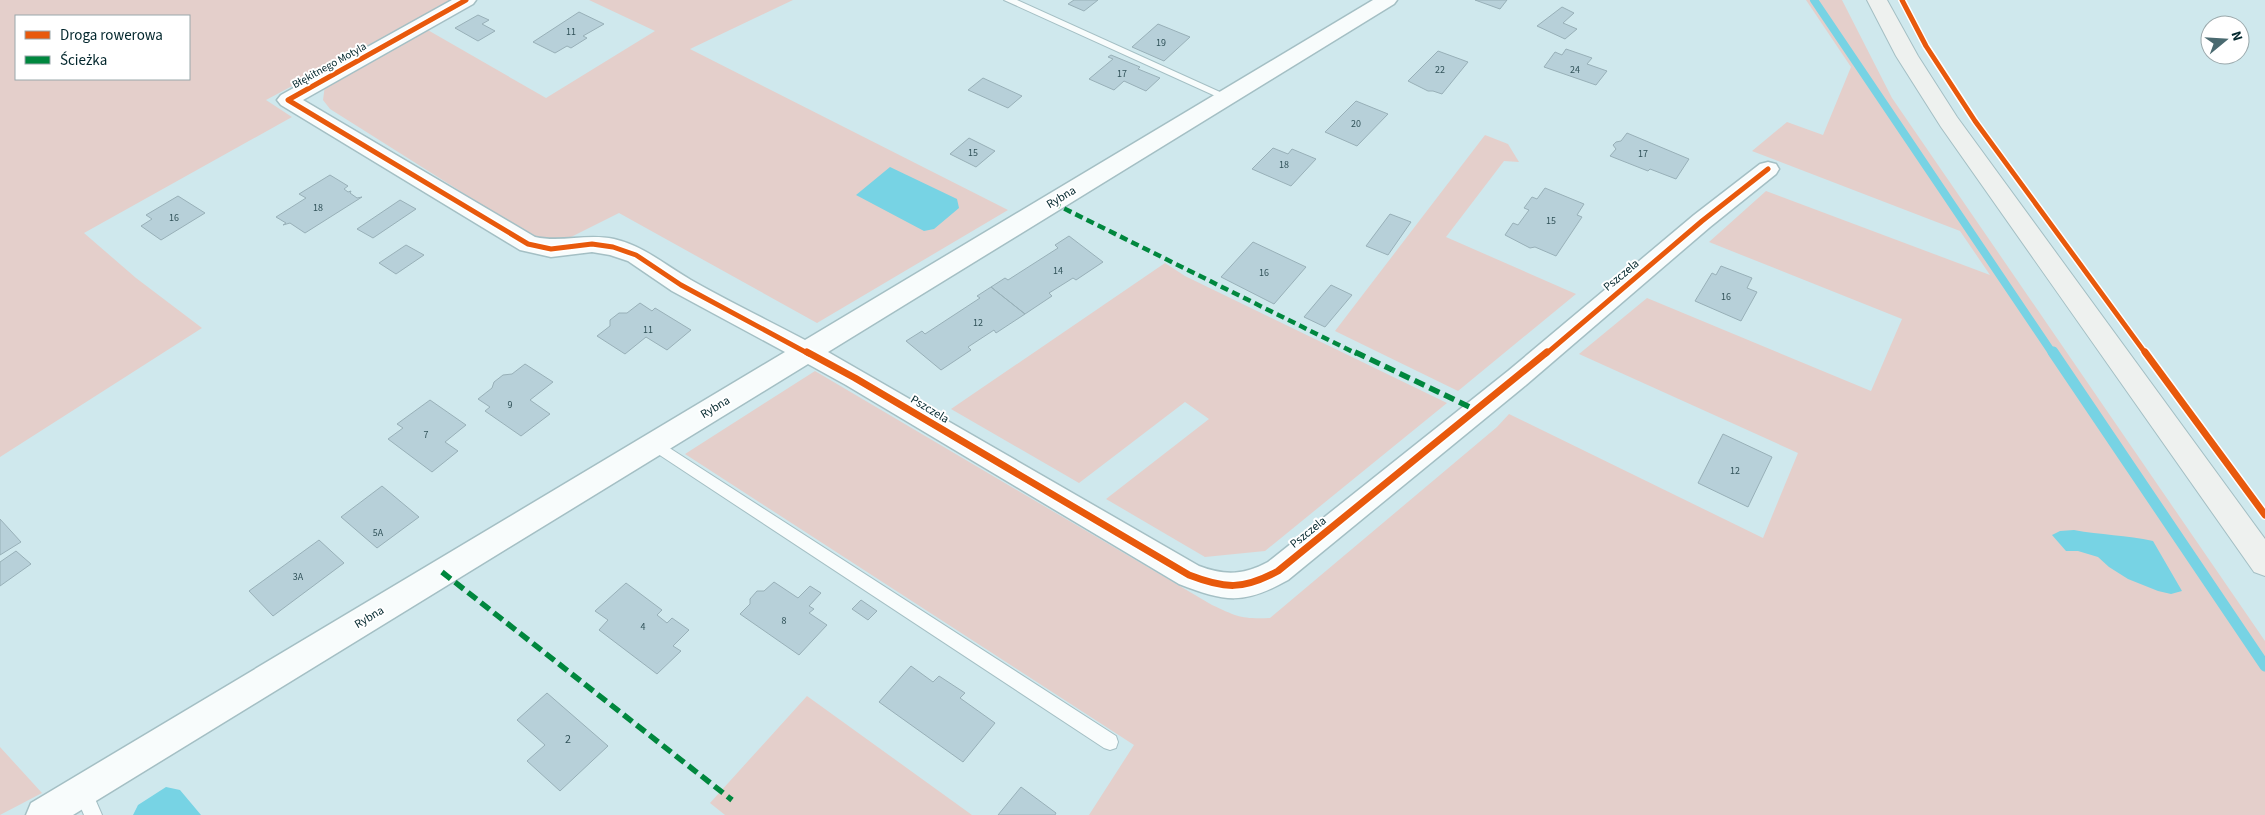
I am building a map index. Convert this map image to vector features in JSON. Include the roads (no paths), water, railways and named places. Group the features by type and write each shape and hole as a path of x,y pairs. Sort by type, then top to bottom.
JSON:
{"street":[{"name":"Błękitnego Motyla","path":"424,182 288,100 466,0"},
{"name":"Rybna","path":"43,815 1387,0"},
{"path":"1877,0 1907,56 1949,122 2265,563"},
{"name":"Pszczela","path":"424,182 528,244 550,249 592,244 613,246 636,255 681,285 790,345 807,351 1189,575 1217,586 1243,586 1262,580 1278,570 1517,378 1702,221 1768,169"}],"lane":[{"path":"1009,0 1226,97"},
{"path":"654,444 1110,742"},
{"path":"82,791 93,815"}],"water":[{"path":"890,167 957,199 959,208 934,229 924,231 856,195"},
{"path":"2074,530 2153,541 2182,591 2171,594 2128,579 2109,567 2098,557 2078,551 2066,551 2052,535 2060,531"},
{"path":"166,787 180,790 201,815 133,815 138,805"}],"waterway":[{"path":"1814,0 2053,354"},
{"path":"2053,352 2265,666"}]}
